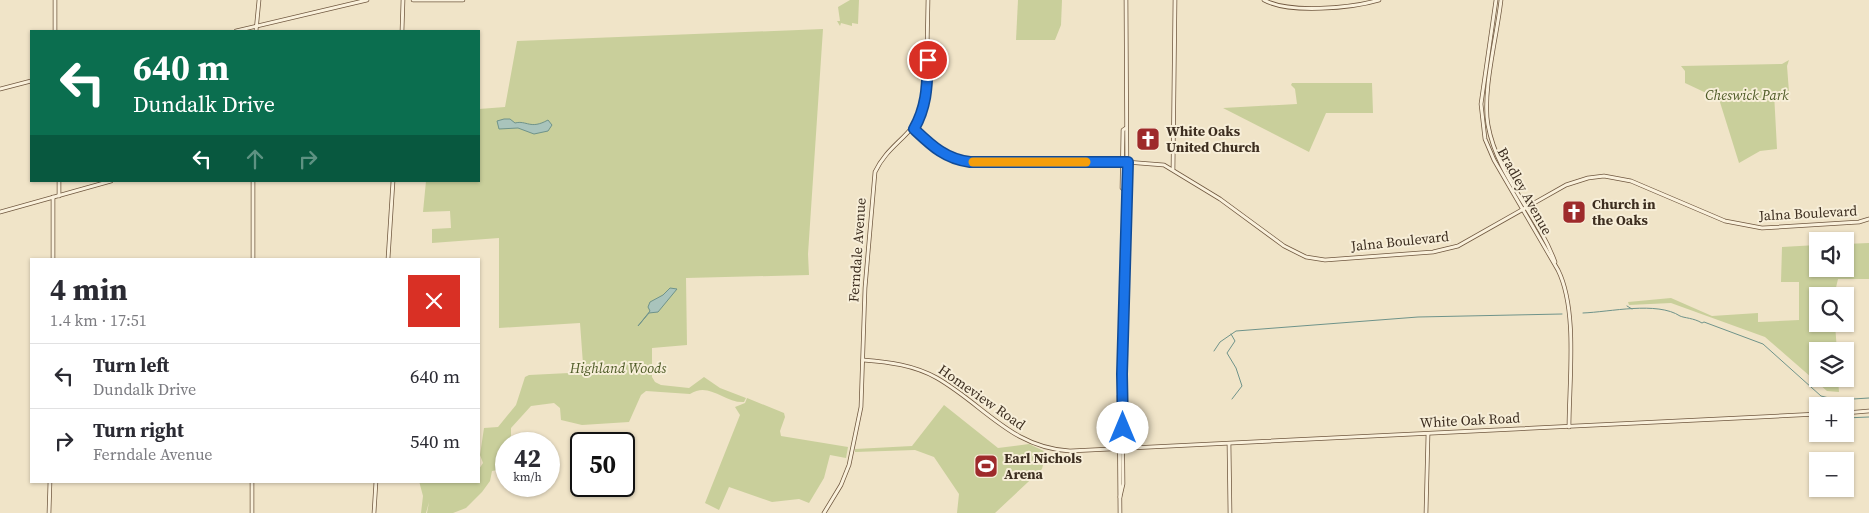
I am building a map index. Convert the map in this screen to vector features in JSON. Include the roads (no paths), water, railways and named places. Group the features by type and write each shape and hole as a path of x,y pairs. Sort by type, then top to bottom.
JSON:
{"street":[{"path":"55,0 55,30"},
{"path":"256,30 259,0"},
{"path":"240,30 367,0"},
{"path":"402,30 403,0"},
{"path":"413,0 463,0"},
{"name":"Ferndale Avenue","path":"824,513 841,485 851,456 862,407 865,288 875,172 881,159 914,129 923,114 926,101 928,0"},
{"path":"1120,513 1120,497 1122,492 1125,191 1122,188 1125,162 1123,130 1126,128 1126,0"},
{"path":"1173,169 1175,0"},
{"path":"1264,0 1289,8 1349,6 1379,0"},
{"name":"Bradley Avenue","path":"1496,0 1482,97 1482,124 1488,148 1525,209"},
{"name":"Bradley Avenue","path":"1501,0 1487,102 1487,120 1498,157 1558,270 1565,287 1569,307 1570,427"},
{"path":"0,89 30,81"},
{"name":"Jalna Boulevard","path":"914,129 933,148 955,160 1125,162 1149,163 1173,169 1284,246 1299,254 1315,259 1334,260 1444,250 1469,241 1566,186 1588,178 1604,176 1632,180 1725,221 1749,226 1762,228 1842,224 1869,219"},
{"path":"58,196 59,182"},
{"path":"0,212 107,182"},
{"path":"253,182 253,258"},
{"path":"388,258 393,182"},
{"path":"53,198 53,258"},
{"name":"Homeview Road","path":"863,360 897,363 936,378 1009,432 1034,445 1064,451 1121,449"},
{"path":"1854,413 1869,412"},
{"name":"White Oak Road","path":"1121,449 1809,414"},
{"path":"1426,513 1428,434"},
{"path":"1229,444 1230,513"},
{"path":"49,513 50,483"},
{"path":"252,483 252,513"},
{"path":"374,513 376,483"}],"water":[{"path":"510,119 515,123 533,125 548,120 552,125 548,131 534,134 518,128 499,129 497,121"},
{"path":"670,288 677,289 658,312 649,313 638,326 650,311 648,307 650,302 663,295"}],"waterway":[{"path":"1627,306 1632,309"},
{"path":"1583,313 1646,308 1659,309 1702,323 1704,322 1763,344 1821,396 1837,400 1869,398"},
{"path":"1214,351 1220,342 1236,331 1418,317 1562,314"},
{"path":"1231,334 1235,341 1227,353 1236,368 1242,386 1232,399"},
{"path":"1854,418 1869,417"}],"place":[{"name":"White Oaks United Church","path":"1148,139"},
{"name":"Church in the Oaks","path":"1574,212"},
{"name":"Earl Nichols Arena","path":"986,466"}],"park label":[{"name":"Cheswick Park","path":"1747,95"},
{"name":"Highland Woods","path":"618,368"}]}
